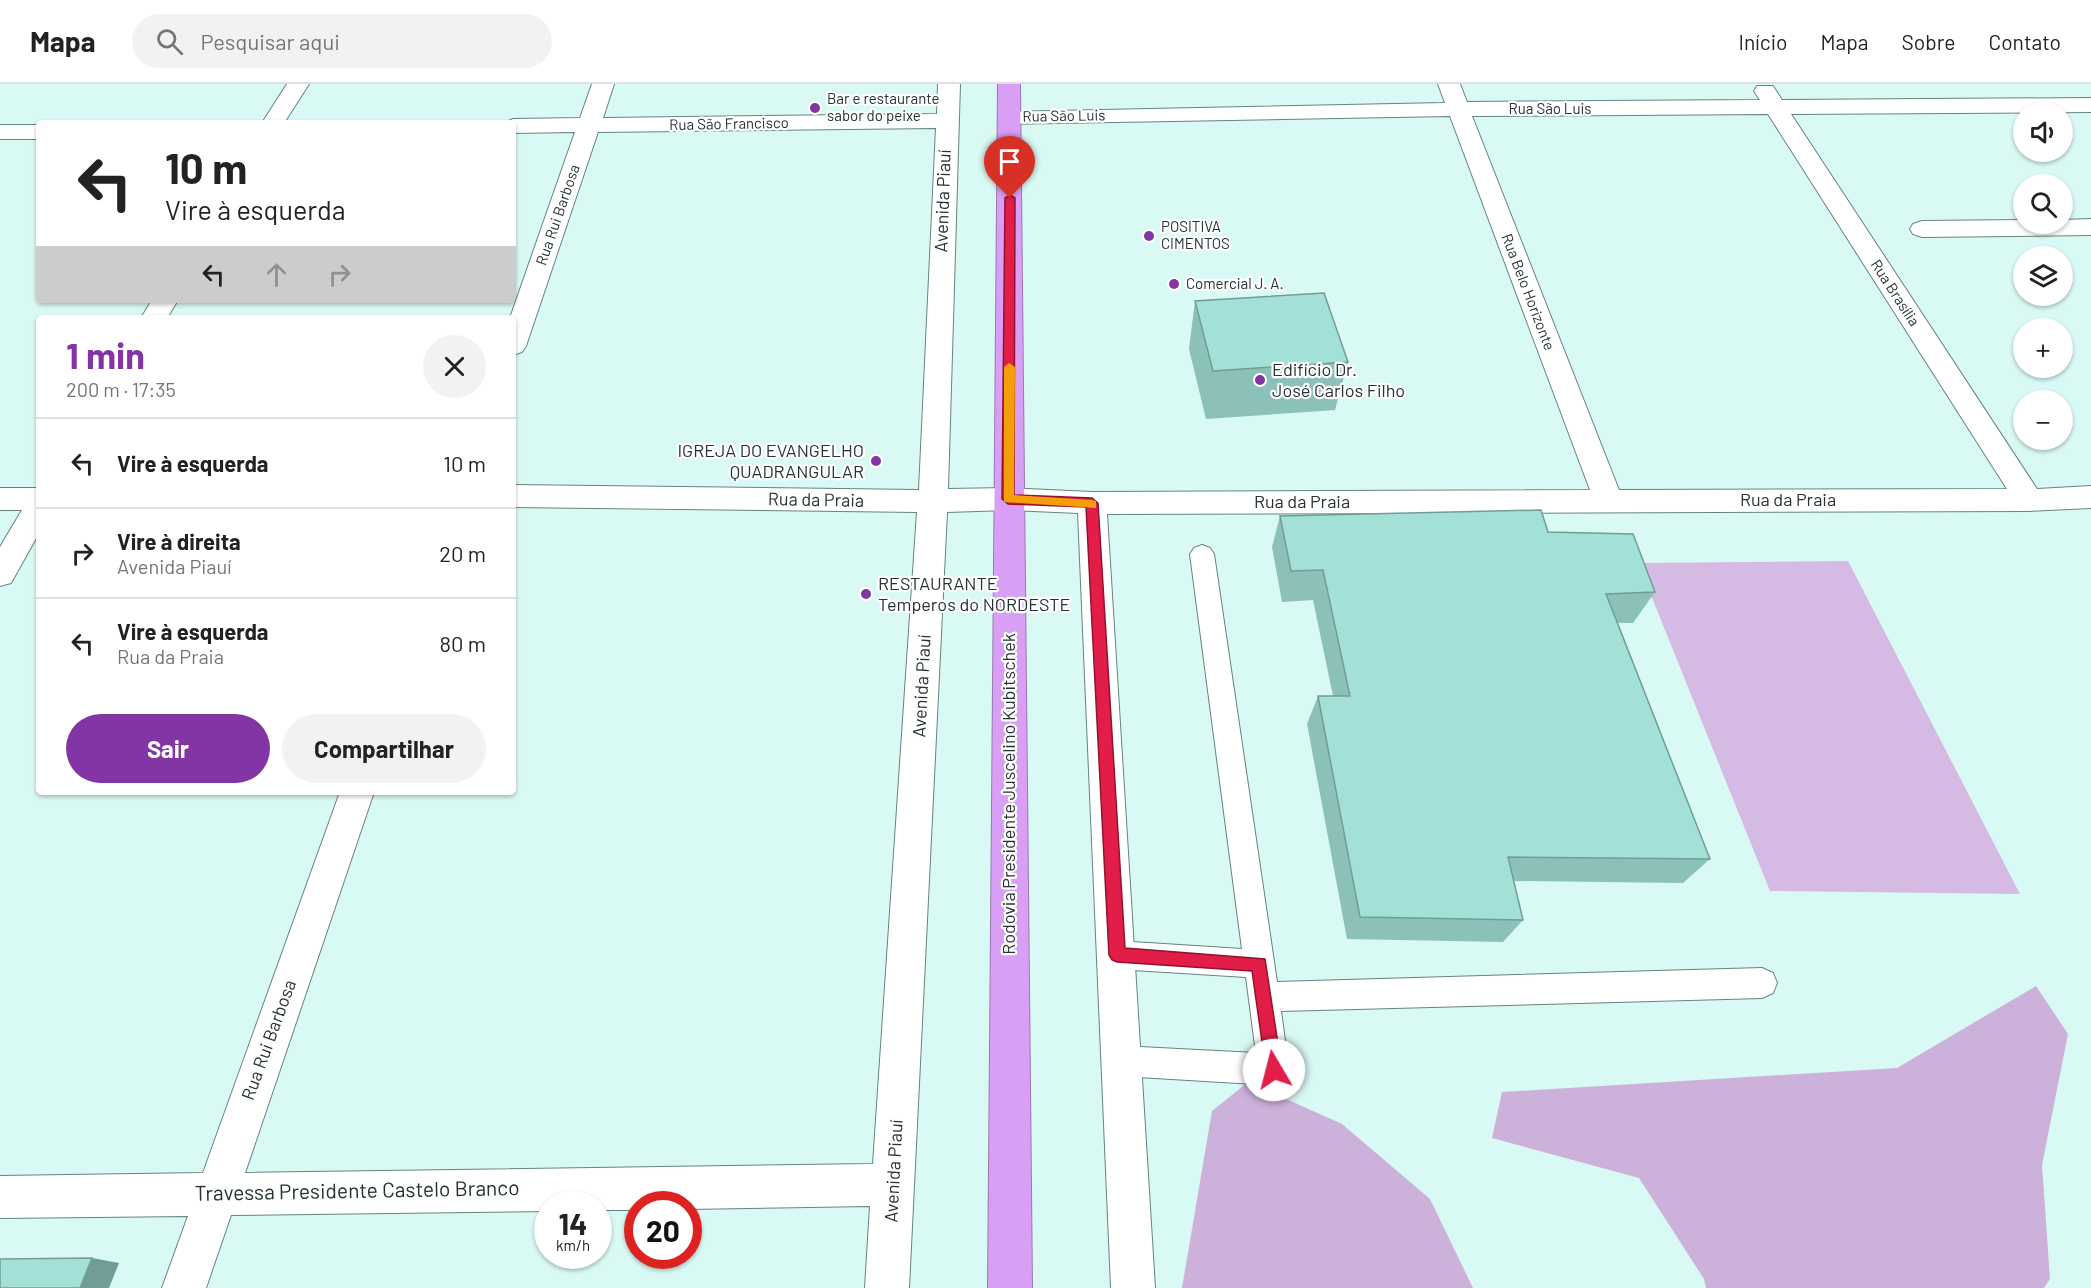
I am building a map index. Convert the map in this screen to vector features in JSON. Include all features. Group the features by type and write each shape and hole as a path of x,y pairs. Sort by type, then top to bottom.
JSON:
{"highway":[{"name":"Rodovia Presidente Juscelino Kubitschek","path":"1010,84 1008,499 1010,1288"}],"street":[{"path":"275,120 298,84"},
{"name":"Rua Rui Barbosa","path":"516,337 603,84"},
{"name":"Avenida Piauí","path":"887,1288 933,501 945,121 949,84"},
{"name":"Rua Belo Horizonte","path":"1449,84 1608,500"},
{"name":"Rua Brasília","path":"1761,84 2029,500"},
{"name":"Rua São Luis","path":"1009,117 1459,109 2091,105"},
{"name":"Rua São Francisco","path":"516,126 945,121"},
{"path":"0,132 36,132"},
{"path":"1922,229 2091,227"},
{"name":"Rua da Praia","path":"516,496 933,501 1008,499 1092,503 2029,500 2091,497"},
{"path":"0,500 36,499"},
{"path":"1092,503 1133,1288"},
{"path":"0,574 36,512"},
{"name":"Rua Rui Barbosa","path":"184,1288 215,1192 356,795"},
{"name":"Travessa Presidente Castelo Branco","path":"0,1197 215,1192 894,1185"}],"lane":[{"path":"1121,1061 1274,1070 1202,554"},
{"path":"1117,955 1259,964"},
{"path":"1264,997 1762,983"}],"shaded area":[{"path":"1848,561 2020,894 1770,891 1638,563"},
{"path":"2036,986 2068,1034 2042,1165 2050,1279 2044,1288 1706,1288 1704,1279 1639,1178 1492,1138 1502,1092 1897,1068"},
{"path":"1248,1082 1342,1124 1430,1199 1473,1288 1182,1288 1212,1111"}],"building":[{"path":"1324,293 1348,362 1213,371 1195,301"},
{"path":"1541,510 1548,532 1633,534 1655,592 1606,594 1710,859 1508,857 1523,920 1360,917 1318,696 1350,696 1323,570 1291,571 1280,516"},
{"path":"92,1258 80,1288 0,1288 0,1259"}],"slow traffic":[{"path":"1009,367 1008,499 1092,503 1092,505"}],"place":[{"name":"Bar e restaurante sabor do peixe","path":"815,108"},
{"name":"POSITIVA CIMENTOS","path":"1149,236"},
{"name":"Comercial J. A.","path":"1174,284"},
{"name":"Edifício Dr. José Carlos Filho","path":"1260,380"},
{"name":"IGREJA DO EVANGELHO QUADRANGULAR","path":"876,461"},
{"name":"RESTAURANTE Temperos do NORDESTE","path":"866,594"}],"route":[{"path":"1010,198 1008,499 1092,503 1117,955 1259,964 1274,1070"}]}
